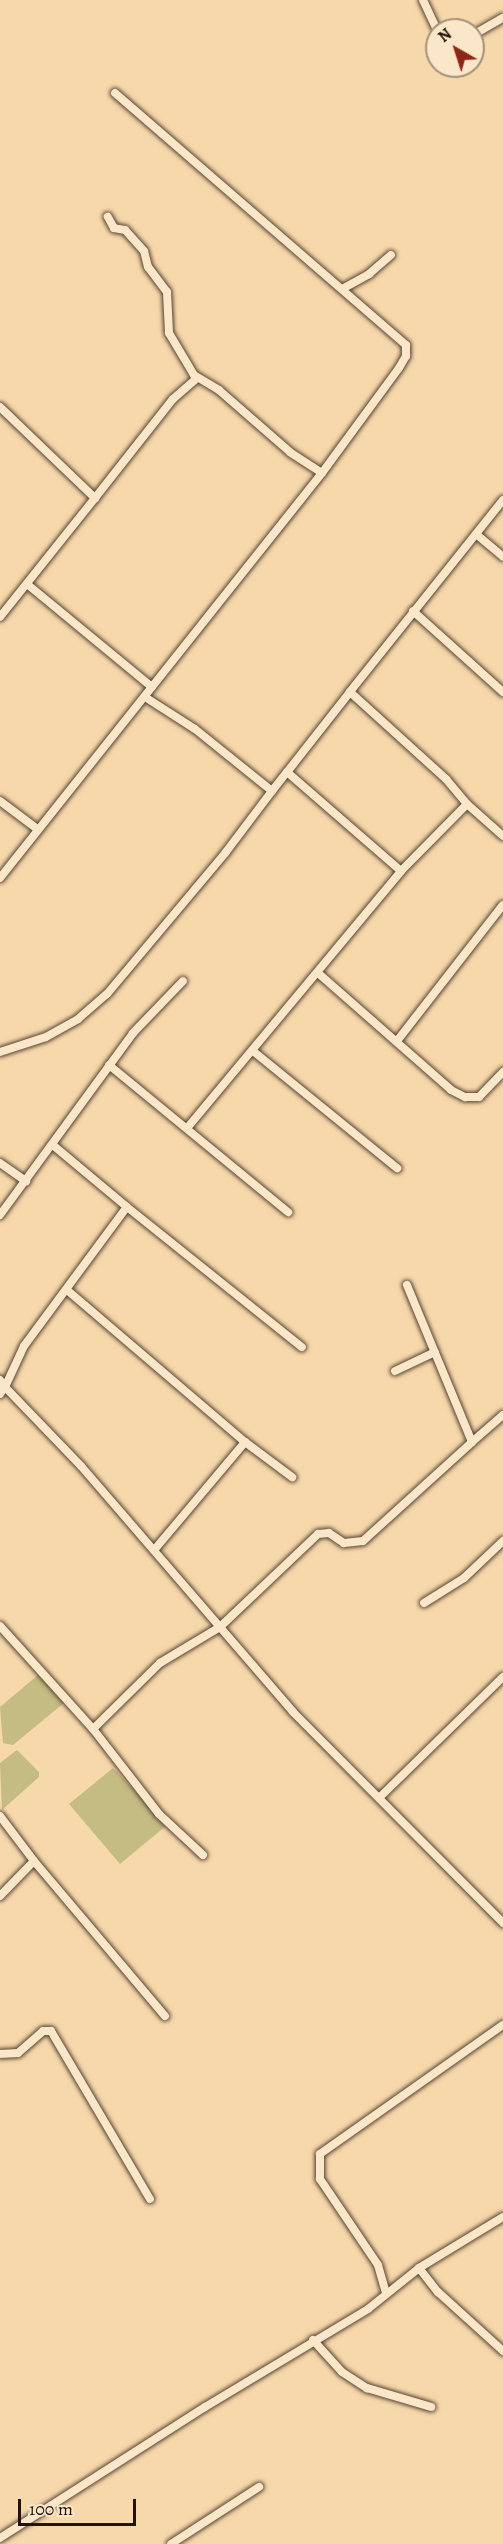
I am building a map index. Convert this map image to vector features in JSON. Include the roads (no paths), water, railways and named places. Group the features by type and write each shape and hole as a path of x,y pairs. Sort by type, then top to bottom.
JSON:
{"street":[{"path":"423,0 431,18"},
{"path":"485,28 503,18"},
{"path":"0,878 36,828 145,697 322,473 399,368 407,350 400,338 344,288 115,93"},
{"path":"108,217 114,228 124,230 144,251 148,267 166,292 172,340 197,378 219,390 290,452 322,473"},
{"path":"344,288 391,255"},
{"path":"0,617 173,399 197,378"},
{"path":"0,407 95,498"},
{"path":"0,1052 46,1038 78,1019 107,994 226,852 413,611 503,501"},
{"path":"476,534 503,557"},
{"path":"27,584 152,687"},
{"path":"413,611 503,692"},
{"path":"350,692 447,778 466,804 503,836"},
{"path":"145,697 195,729 272,791"},
{"path":"287,772 401,870"},
{"path":"0,801 36,828"},
{"path":"188,1127 318,973 401,870 466,804"},
{"path":"397,1041 503,905"},
{"path":"318,973 451,1090 465,1097 478,1097 503,1072"},
{"path":"0,1215 54,1146 109,1065 155,1006 183,981"},
{"path":"253,1051 397,1168"},
{"path":"109,1065 188,1127 288,1212"},
{"path":"54,1146 302,1347"},
{"path":"0,1163 26,1180"},
{"path":"127,1207 24,1346 2,1387 155,1549 293,1712 503,1923"},
{"path":"407,1285 472,1442"},
{"path":"67,1290 245,1442 292,1477"},
{"path":"395,1371 435,1352"},
{"path":"93,1729 160,1663 220,1628 318,1534 329,1533 344,1543 363,1541 503,1415"},
{"path":"155,1549 245,1442"},
{"path":"424,1603 464,1578 503,1541"},
{"path":"0,1626 93,1729 159,1814 203,1855"},
{"path":"380,1797 503,1677"},
{"path":"0,1816 34,1861 165,2016"},
{"path":"0,1896 34,1861"},
{"path":"386,2293 378,2265 320,2179 320,2154 503,2025"},
{"path":"0,2054 18,2053 43,2031 51,2031 150,2199"},
{"path":"0,2538 313,2340 368,2309 419,2268 503,2217"},
{"path":"419,2268 438,2292 503,2351"},
{"path":"313,2340 342,2372 367,2388 431,2407"},
{"path":"171,2544 259,2487"}]}
